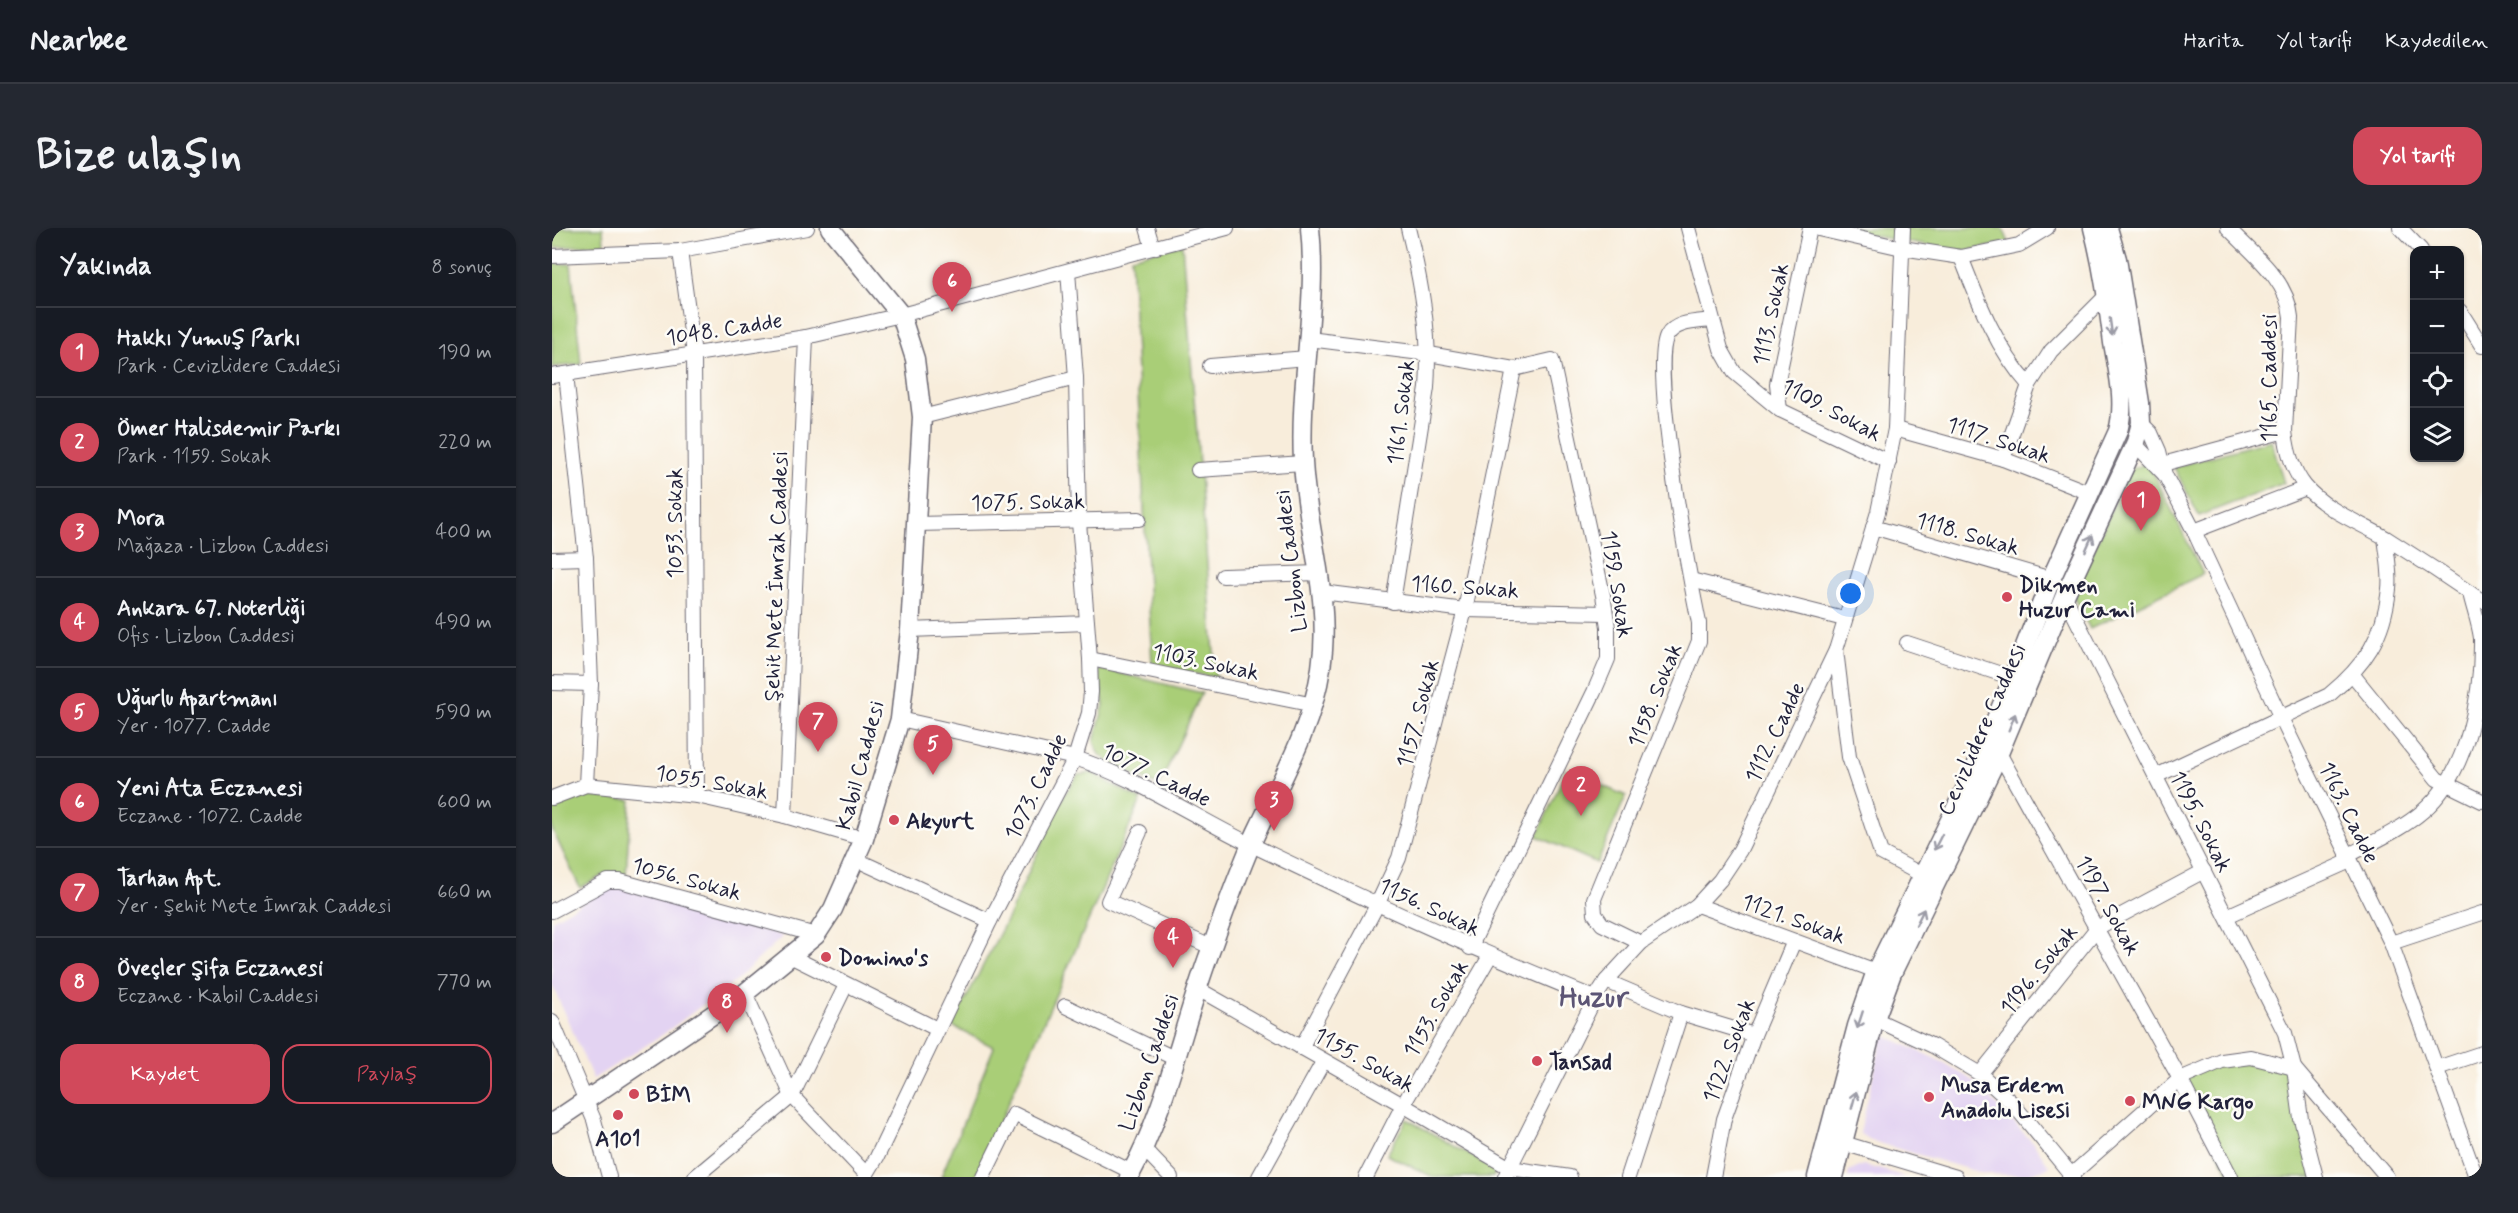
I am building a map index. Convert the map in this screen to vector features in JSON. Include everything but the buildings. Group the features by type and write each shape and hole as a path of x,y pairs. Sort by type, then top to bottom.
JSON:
{"main road":[{"name":"Kabil Caddesi","path":"552,1123 744,993 816,935 833,909 857,860 864,839 900,719 910,630 922,417 915,359 901,315 830,228"},
{"name":"Lizbon Caddesi","path":"1130,1174 1144,1149 1162,1103 1211,947 1251,845 1314,705 1324,629 1322,592 1303,463 1302,429 1313,262 1310,228"},
{"name":"Cevizlidere Caddesi","path":"1817,1177 1857,1026 1876,971 1989,736 2051,579 2118,431 2122,410 2107,295 2093,228"},
{"name":"Cevizlidere Caddesi","path":"1834,1177 1875,1018 1892,973 1999,753 2065,597 2135,444 2141,423 2140,403 2119,271 2108,228"},
{"path":"2122,410 2141,423"},
{"path":"2118,431 2135,444"},
{"path":"1989,736 1999,753"}],"street":[{"path":"552,256 680,251 807,228"},
{"path":"1147,228 1153,248"},
{"name":"1048. Cadde","path":"559,375 806,337 901,315 1227,228"},
{"name":"1161. Sokak","path":"1393,602 1427,388 1429,354 1422,285 1408,228"},
{"name":"1109. Sokak","path":"1688,228 1721,349 1734,372 1780,410 1889,462"},
{"path":"1812,228 1902,248 1961,257 2019,245 2047,228"},
{"name":"1113. Sokak","path":"1780,410 1777,384 1812,228"},
{"name":"1112. Cadde","path":"1508,1173 1595,998 1606,981 1641,943 1697,905 1720,880 1740,850 1836,650 1874,527 1895,429 1903,228"},
{"name":"1165. Caddesi","path":"2228,228 2277,280 2288,299 2291,317 2285,431 2291,459 2307,488 2328,505 2385,538 2482,601"},
{"path":"2400,228 2417,246"},
{"name":"1053. Sokak","path":"680,251 694,354 697,796"},
{"path":"1961,257 1983,315 2012,366 2029,385"},
{"name":"1073. Cadde","path":"866,1176 990,921 1075,758 1089,713 1090,659 1079,522 1076,378 1068,270"},
{"path":"2003,459 2029,385 2051,351 2107,295"},
{"path":"2464,317 2482,346"},
{"name":"1158. Sokak","path":"1641,943 1602,924 1595,914 1594,899 1699,641 1699,623 1690,580 1665,412 1663,355 1666,337 1674,328 1689,322 1712,320"},
{"name":"Şehit Mete İmrak Caddesi","path":"785,816 806,337"},
{"name":"1159. Sokak","path":"1309,339 1429,354 1514,369 1552,360 1608,627 1608,659 1470,948"},
{"path":"1210,366 1307,358"},
{"name":"1157. Sokak","path":"1301,1048 1377,905 1402,846 1465,610 1514,369"},
{"path":"559,375 586,558 591,684 586,785"},
{"path":"922,417 1076,378"},
{"name":"1163. Cadde","path":"2141,423 2151,434 2164,470 2348,858 2391,943 2476,1177"},
{"name":"1117. Sokak","path":"1895,429 2003,459 2090,493"},
{"path":"2164,470 2285,431"},
{"name":"1163. Cadde","path":"2135,444 2164,470"},
{"path":"1198,470 1303,463"},
{"path":"2194,531 2307,488"},
{"name":"1075. Sokak","path":"917,524 1139,519"},
{"name":"1118. Sokak","path":"1874,527 2051,579"},
{"path":"2156,776 2329,695 2353,675 2371,651 2382,625 2390,588 2385,538"},
{"path":"552,559 586,558"},
{"path":"1223,576 1319,573"},
{"path":"1690,580 1845,619"},
{"name":"1160. Sokak","path":"1322,592 1465,610 1605,613"},
{"path":"2227,916 2348,858 2390,834 2423,811 2448,785 2464,753 2475,722 2481,681 2481,638 2470,593"},
{"name":"1195. Sokak","path":"2065,597 2285,1033 2294,1068 2301,1119 2316,1177"},
{"path":"910,630 1087,623"},
{"path":"1907,643 2013,678"},
{"path":"1836,650 1849,757 1881,853 1922,875"},
{"name":"1103. Sokak","path":"1090,659 1314,705"},
{"path":"2353,675 2437,779 2482,801"},
{"path":"552,683 591,684"},
{"name":"1077. Cadde","path":"900,719 1075,758 1124,777 1251,845"},
{"name":"1197. Sokak","path":"1999,753 2180,1079 2230,1177"},
{"name":"1055. Sokak","path":"552,798 586,785 697,796 785,816 864,839"},
{"path":"1140,832 1108,901 1211,947"},
{"name":"1156. Sokak","path":"1251,845 1470,948 1595,998"},
{"path":"857,860 990,921"},
{"name":"1196. Sokak","path":"1980,1074 2097,928 2204,871"},
{"name":"1056. Sokak","path":"552,911 608,881 620,881 816,935"},
{"name":"1121. Sokak","path":"1697,905 1876,971"},
{"path":"2391,943 2482,913"},
{"name":"1122. Sokak","path":"1713,1177 1724,1119 1754,1035 1794,941"},
{"path":"790,956 937,1029"},
{"name":"1153. Sokak","path":"1366,1177 1403,1105 1490,956"},
{"path":"1606,981 1681,1013 1754,1035"},
{"path":"695,1177 792,1096 846,985"},
{"name":"1155. Sokak","path":"1197,989 1403,1105 1508,1173"},
{"path":"744,993 792,1096 866,1176"},
{"path":"1065,1006 1176,1059"},
{"path":"1628,1177 1681,1013"},
{"path":"1875,1018 1933,1046 1980,1074 2013,1104 2072,1177 2180,1079 2222,1061 2251,1057 2294,1068 2387,1177"},
{"path":"552,1021 586,1099 609,1177"},
{"path":"2437,1068 2482,1053"},
{"path":"1259,1177 1323,1062"},
{"path":"983,1177 1014,1114 1130,1174"},
{"path":"1843,1143 1940,1175 1956,1177"},
{"path":"1144,1149 1170,1177"},
{"path":"1508,1173 1570,1177"}],"shaded area":[{"path":"619,886 783,936 735,981 662,1035 593,1079 552,984 552,920 610,887"},
{"name":"Musa Erdem Anadolu Lisesi","path":"1886,1036 1938,1060 1974,1081 2035,1145 2050,1167 2024,1175 1985,1174 1872,1141 1860,1133 1882,1038"},
{"path":"1863,1165 1905,1177 1848,1177 1849,1172"}],"green space":[{"path":"552,228 603,228 604,244 552,248"},
{"path":"1832,228 2003,228 2009,243 1960,252"},
{"path":"1182,244 1216,678 1152,665 1131,257"},
{"path":"552,264 571,264 581,364 552,367"},
{"path":"2271,440 2284,483 2199,516 2174,467"},
{"path":"2145,464 2152,470 2203,574 2090,629 2073,596 2129,470"},
{"path":"1098,668 1202,693 1159,786 1112,764 1098,753 1094,741 1104,705"},
{"path":"1566,770 1626,796 1597,863 1537,836"},
{"path":"1092,773 1141,800 976,1177 941,1177 994,1047 952,1026 1010,913 1064,795 1078,775"},
{"path":"584,795 631,800 626,875 605,874 580,888 552,829 552,809"},
{"path":"2222,1061 2294,1068 2316,1177 2231,1177 2180,1079"},
{"path":"1407,1119 1496,1170 1493,1177 1433,1177 1387,1155"}],"place":[{"name":"Yeni Ata Eczanesi","path":"952,312"},
{"name":"Hakkı Yumuş Parkı","path":"2141,531"},
{"name":"Dikmen Huzur Cami","path":"2007,597"},
{"name":"Tarhan Apt.","path":"818,752"},
{"name":"Uğurlu Apartmanı","path":"933,775"},
{"name":"Ömer Halisdemir Parkı","path":"1581,816"},
{"name":"Akyurt","path":"894,820"},
{"name":"Mora","path":"1274,831"},
{"name":"Domino's","path":"826,957"},
{"name":"Ankara 67. Noterliği","path":"1173,968"},
{"name":"Öveçler Şifa Eczanesi","path":"727,1033"},
{"name":"Tansad","path":"1537,1061"},
{"name":"BİM","path":"634,1094"},
{"name":"Musa Erdem Anadolu Lisesi","path":"1929,1097"},
{"name":"MNG Kargo","path":"2130,1101"},
{"name":"A101","path":"618,1115"}],"district":[{"name":"Huzur","path":"1594,996"}]}
